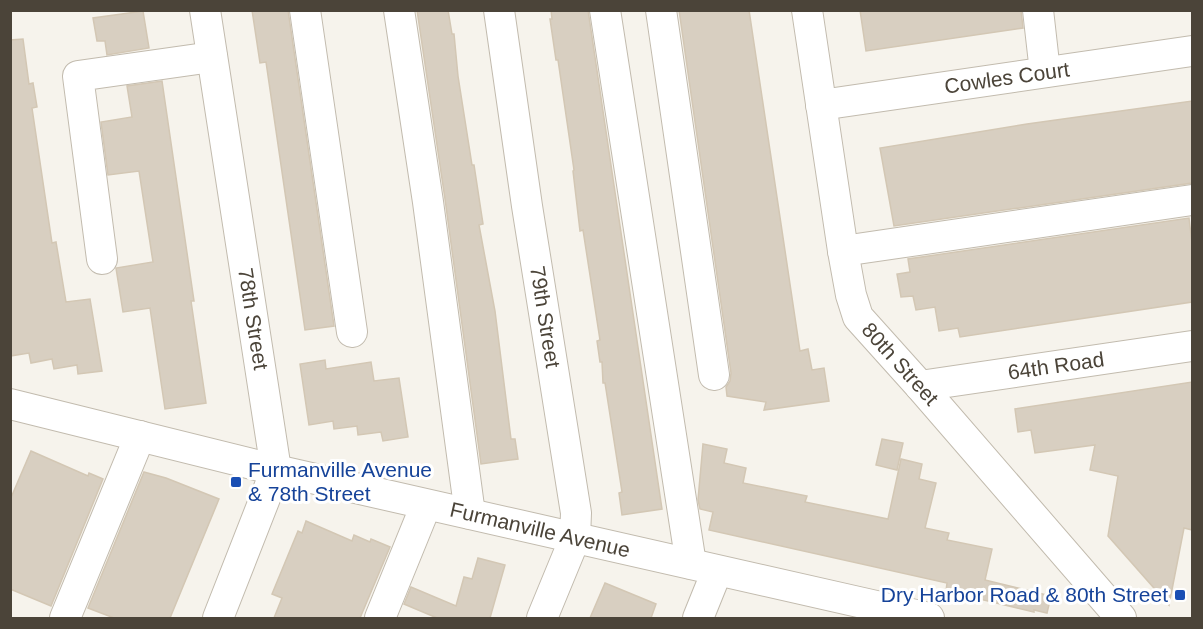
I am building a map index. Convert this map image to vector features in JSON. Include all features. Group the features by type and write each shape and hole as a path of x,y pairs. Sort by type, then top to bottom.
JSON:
{"street":[{"name":"78th Street","path":"205,10 276,470"},
{"path":"305,10 352,332"},
{"path":"399,10 428,202 470,514"},
{"name":"79th Street","path":"499,10 527,206 576,513 575,538 542,618"},
{"path":"605,10 704,567 698,618"},
{"path":"661,10 714,375"},
{"name":"80th Street","path":"807,10 843,251 851,295 858,317 920,386 1112,615"},
{"path":"1038,10 1045,72"},
{"name":"Cowles Court","path":"821,105 1192,51"},
{"path":"102,259 78,76 212,57"},
{"path":"843,251 1192,200"},
{"name":"64th Road","path":"920,386 1192,346"},
{"name":"Furmanville Avenue","path":"10,404 426,505 930,618"},
{"path":"65,618 140,436"},
{"path":"218,618 276,470"},
{"path":"380,618 426,505"}],"building":[{"path":"252,10 288,10 334,326 305,330 266,62 260,63"},
{"path":"417,10 448,10 452,34 454,34 458,76 483,224 479,225 495,311 511,439 515,439 518,459 481,464"},
{"path":"551,10 588,10 662,509 622,515 619,493 622,492 605,383 603,383 602,362 600,362 597,341 600,340 583,230 580,231 574,170 550,19 552,19"},
{"path":"679,10 749,10 800,351 808,349 812,370 824,368 829,401 764,410 766,402 727,396 726,387 731,373"},
{"path":"860,10 1021,10 1023,28 866,51"},
{"path":"143,11 149,48 107,55 105,41 97,41 93,18"},
{"path":"23,39 29,84 33,83 37,107 32,108 52,243 56,242 66,302 90,299 102,371 78,374 77,365 54,369 52,359 31,363 29,353 10,356 10,40"},
{"path":"162,81 194,301 191,301 206,403 165,409 150,308 123,312 116,268 153,262 139,171 108,175 101,122 132,117 127,86"},
{"path":"1192,101 1192,183 894,226 880,148 1027,124"},
{"path":"1189,218 1192,243 1192,302 960,337 958,328 939,331 935,307 916,310 913,296 901,297 897,274 910,272 908,259"},
{"path":"325,360 326,369 371,362 374,381 399,378 408,437 383,441 381,432 358,435 357,426 334,429 333,421 309,425 300,364"},
{"path":"1192,382 1192,530 1184,528 1169,605 1108,536 1118,476 1090,470 1095,445 1035,453 1031,430 1018,432 1015,409"},
{"path":"882,439 903,443 897,470 876,465"},
{"path":"703,444 727,449 724,463 746,468 743,483 807,496 805,502 888,519 901,459 922,464 919,479 936,483 925,528 949,533 947,540 992,549 985,580 1051,596 1047,613 946,591 947,583 709,530 713,512 700,509 698,500"},
{"path":"31,451 88,476 89,473 103,479 51,606 10,589 10,500"},
{"path":"144,472 166,478 219,499 170,618 114,618 88,608"},
{"path":"306,521 352,541 354,535 390,547 360,618 274,618 282,598 272,594 298,531 302,533"},
{"path":"478,558 505,565 490,618 437,618 404,604 411,587 456,606 464,577 472,579"},
{"path":"605,583 656,604 651,618 590,618"}],"place":[{"name":"Furmanville Avenue & 78th Street","path":"236,482"},
{"name":"Dry Harbor Road & 80th Street","path":"1180,595"}]}
